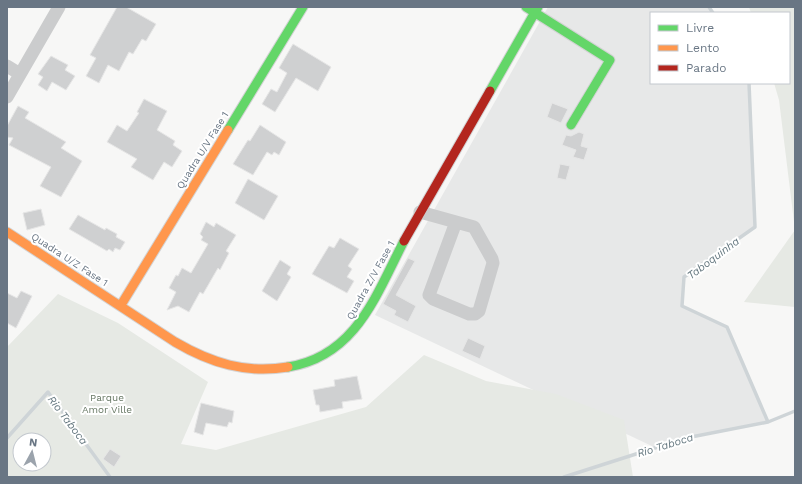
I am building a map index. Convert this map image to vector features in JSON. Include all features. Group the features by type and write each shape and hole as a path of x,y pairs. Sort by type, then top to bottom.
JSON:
{"street":[{"path":"7,97 59,7"},
{"name":"Quadra U/V Fase 1","path":"121,305 303,7"},
{"path":"526,7 536,10 610,60 571,125"},
{"name":"Quadra Z/V Fase 1","path":"121,305 164,334 210,360 237,368 251,370 282,367 309,361 324,355 340,345 356,329 420,212 536,10"},
{"path":"7,66 20,74"},
{"path":"420,212 456,222 474,227 493,263 479,311 475,314 469,314 434,299 429,295 456,222"},
{"name":"Quadra U/Z Fase 1","path":"7,232 121,305"}],"shaded area":[{"path":"548,7 709,7 712,12 650,12 650,84 749,84 755,227 684,277 682,306 727,327 768,422 686,438 656,448 375,315"}],"green space":[{"path":"749,7 795,7 795,230 779,100 774,84 790,84 790,12 751,12"},
{"path":"795,230 795,307 744,302"},
{"name":"Parque Amor Ville","path":"58,294 118,323 208,382 181,444 216,450 366,407 424,355 486,381 556,394 624,420 633,477 7,477 7,347"}],"building":[{"path":"117,7 126,7 156,24 146,41 142,39 133,54 129,52 119,71 108,65 99,83 86,76 96,58 90,55"},
{"path":"293,44 331,67 318,91 296,78 275,112 262,104 271,89 277,92 287,73 279,68"},
{"path":"51,56 68,65 65,70 75,76 66,90 52,82 47,91 38,85 43,77 38,74"},
{"path":"144,99 167,111 157,130 175,141 173,145 182,151 172,167 164,162 153,180 131,167 137,159 107,142 117,125 127,131 139,113 137,112"},
{"path":"552,103 568,109 561,123 547,117"},
{"path":"18,106 29,112 25,118 66,142 61,148 82,161 61,197 40,186 51,167 9,145 13,138 7,137 7,126"},
{"path":"260,125 286,142 279,155 274,152 272,155 267,152 253,175 233,164 248,140 250,141"},
{"path":"579,132 584,134 581,146 588,148 584,160 573,157 576,150 562,145 566,135 571,136"},
{"path":"560,164 570,166 566,180 557,178"},
{"path":"248,179 278,196 264,220 235,203"},
{"path":"41,209 45,225 27,230 23,213"},
{"path":"78,215 105,230 106,228 117,234 116,237 125,242 120,250 115,248 113,252 109,249 107,251 69,229"},
{"path":"206,222 214,227 216,223 236,235 226,251 229,253 220,270 218,268 203,294 200,292 189,312 178,306 167,310 176,292 169,288 176,275 178,276 182,268 191,273 208,244 201,240 203,237 200,234"},
{"path":"340,238 359,249 348,266 352,269 347,277 354,281 347,293 312,274 329,246 334,248"},
{"path":"408,258 415,261 396,295 416,306 408,322 394,315 396,311 383,304"},
{"path":"280,260 291,267 287,274 291,277 277,301 262,291"},
{"path":"21,291 32,296 16,328 7,323 7,293 17,298"},
{"path":"468,338 485,346 480,359 462,351"},
{"path":"357,376 362,399 342,402 343,408 320,412 319,405 316,405 313,390 335,386 334,380"},
{"path":"201,403 234,411 232,423 229,422 227,427 206,423 203,435 194,432"},
{"path":"110,449 121,456 114,467 103,459"}],"waterway":[{"name":"Taboquinha","path":"709,7 712,12"},
{"name":"Taboquinha","path":"749,84 755,227 684,277 682,306 727,327 768,422 795,411"},
{"name":"Rio Taboca","path":"7,438 48,392 110,477"},
{"name":"Rio Taboca","path":"564,477 686,438 768,422"}],"traffic: fast":[{"path":"228,130 303,7"},
{"path":"526,7 610,60 571,125"},
{"path":"490,91 538,7"},
{"path":"288,367 311,361 331,350 347,337 373,302 404,241"}],"traffic: slow":[{"path":"121,305 228,130"},
{"path":"7,232 175,342 202,356 243,368 273,369 288,367"}],"traffic: jam":[{"path":"404,241 490,91"}]}
